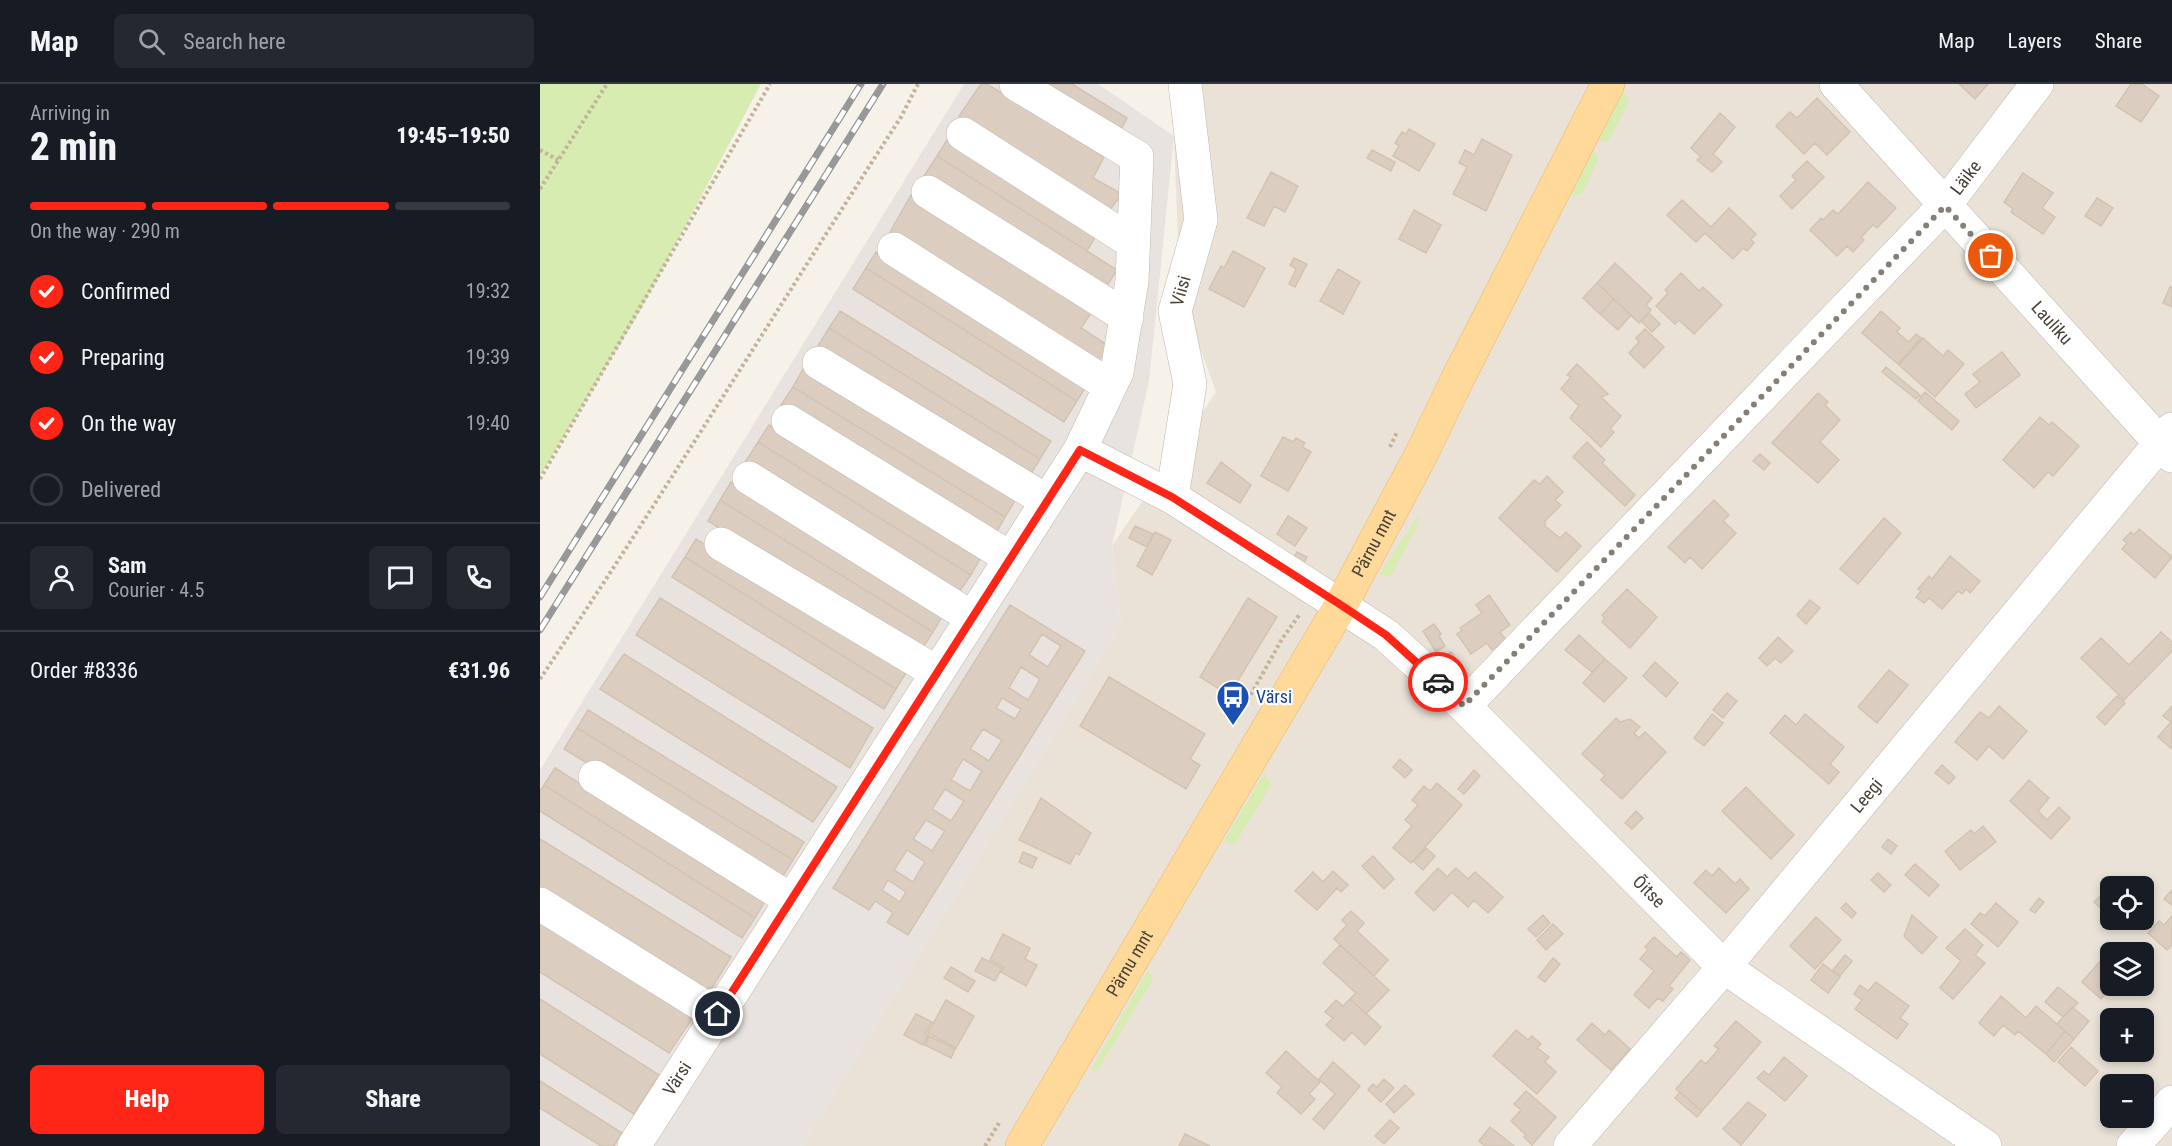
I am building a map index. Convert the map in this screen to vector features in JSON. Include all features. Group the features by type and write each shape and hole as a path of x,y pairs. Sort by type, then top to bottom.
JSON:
{"main road":[{"name":"Pärnu mnt","path":"1022,1146 1341,605 1422,453 1608,84"}],"street":[{"name":"Värsi","path":"633,1146 1080,450 1117,372 1132,280 1137,157 1016,84"},
{"name":"Viisi","path":"1172,497 1190,384 1174,311 1201,220 1185,84"},
{"name":"Lauliku","path":"1836,84 1945,206 2168,442"},
{"name":"Läike","path":"1464,706 1945,206 2037,84"},
{"path":"963,134 1132,242"},
{"path":"928,192 1126,316"},
{"path":"894,249 1110,386"},
{"path":"819,363 1047,501"},
{"path":"788,421 1010,558"},
{"name":"Leegi","path":"1570,1146 2168,442"},
{"path":"1080,450 1172,497 1341,605"},
{"path":"749,478 971,617"},
{"path":"721,543 936,672"},
{"name":"Õitse","path":"1341,605 1386,635 1464,706 1724,967 1985,1146"},
{"path":"595,777 791,900"},
{"path":"540,904 718,1014"},
{"path":"2133,1146 2172,1102"}],"path":[{"path":"540,189 607,84"},
{"path":"540,479 770,84"},
{"path":"540,679 657,501 901,117 918,84"},
{"path":"540,150 558,160"}],"shaded area":[{"path":"964,84 1098,84 1174,136 1149,381 1112,546 1121,625 802,1146 540,1146 540,770"},
{"path":"1172,84 2172,84 2172,1146 802,1146 1121,625 1112,546 1216,392 1180,293"}],"green space":[{"path":"540,84 761,84 640,311 540,476"},
{"path":"1623,93 1628,98 1628,104 1609,140 1604,142 1599,140"},
{"path":"1593,152 1598,155 1598,161 1582,194 1576,195 1572,193"},
{"path":"1419,515 1418,524 1391,576 1379,574"},
{"path":"1264,774 1271,785 1235,844 1224,841"},
{"path":"1147,972 1152,975 1153,979 1097,1071 1091,1070"}],"building":[{"path":"981,84 987,84 1104,157 1093,178 1122,194 1109,211 959,116"},
{"path":"1034,84 1072,84 1127,118 1117,137"},
{"path":"1959,84 1988,84 1975,99"},
{"path":"2131,84 2142,84 2159,96 2141,122 2116,106"},
{"path":"1817,98 1850,132 1827,155 1815,143 1804,154 1776,126 1790,112 1797,118"},
{"path":"1720,113 1735,127 1713,154 1722,162 1712,172 1697,160 1701,157 1691,148"},
{"path":"1409,129 1435,144 1419,171 1393,156 1399,146 1395,143 1402,132 1406,134"},
{"path":"1482,139 1512,155 1486,211 1453,194 1467,167 1459,163 1465,150 1474,155"},
{"path":"947,140 1097,234 1087,251 937,156"},
{"path":"1372,150 1395,162 1391,171 1367,158"},
{"path":"937,156 1117,270 1105,289 924,176"},
{"path":"1807,161 1824,177 1792,209 1780,196 1796,180 1792,176"},
{"path":"1271,172 1298,186 1285,212 1274,206 1264,226 1247,218"},
{"path":"2023,173 2053,193 2042,208 2055,217 2043,234 2011,212 2013,209 2004,202"},
{"path":"1868,182 1896,208 1877,228 1873,225 1861,237 1864,240 1853,252 1847,246 1837,256 1810,230 1821,218 1823,220 1833,210 1838,214"},
{"path":"911,195 1093,310 1081,328 1112,348 1100,366 889,234"},
{"path":"2097,198 2113,208 2101,226 2085,216"},
{"path":"1682,200 1711,227 1729,208 1756,234 1751,239 1754,243 1747,251 1743,248 1733,259 1705,233 1696,242 1667,215"},
{"path":"1414,210 1441,225 1426,253 1399,239"},
{"path":"1233,251 1265,268 1244,307 1209,289 1221,266 1224,268"},
{"path":"876,252 1087,385 1077,401 866,268"},
{"path":"1294,258 1307,264 1295,287 1289,284 1296,269 1290,265"},
{"path":"1615,263 1652,298 1646,305 1651,310 1639,323 1597,283"},
{"path":"866,268 1077,401 1064,422 853,289"},
{"path":"1338,269 1360,282 1343,314 1320,301"},
{"path":"1681,273 1699,291 1703,287 1722,305 1694,334 1679,320 1675,324 1656,306 1668,293 1665,290"},
{"path":"1597,283 1614,299 1600,314 1583,298"},
{"path":"2170,287 2172,288 2172,307 2163,303"},
{"path":"1614,299 1631,315 1618,330 1600,314"},
{"path":"840,311 1051,441 1040,459 829,328"},
{"path":"1881,311 1900,328 1897,332 1909,342 1916,334 1921,338 1898,364 1862,333"},
{"path":"1649,313 1660,324 1652,332 1641,321"},
{"path":"829,328 1040,459 1027,480 816,349"},
{"path":"1645,329 1664,347 1644,368 1629,353 1639,342 1636,338"},
{"path":"1923,338 1943,356 1948,350 1964,364 1935,397 1899,365"},
{"path":"2002,352 2020,375 1976,408 1965,394 1980,382 1973,374"},
{"path":"1577,364 1608,394 1601,397 1621,416 1610,429 1614,432 1601,447 1570,418 1579,406 1561,389 1571,377 1567,375"},
{"path":"1886,367 1920,395 1916,399 1882,372"},
{"path":"803,369 1016,499 1005,517 793,387"},
{"path":"793,387 1005,517 995,535 781,405"},
{"path":"1925,392 1959,421 1952,430 1918,401"},
{"path":"1818,393 1828,402 1825,405 1840,420 1820,442 1839,460 1818,483 1772,443"},
{"path":"2040,417 2049,425 2052,422 2079,446 2053,476 2048,472 2034,488 2003,460"},
{"path":"769,425 981,557 971,575 758,442"},
{"path":"1283,437 1293,442 1296,438 1305,443 1302,447 1311,452 1288,491 1261,476"},
{"path":"758,442 971,575 956,596 744,464"},
{"path":"1587,442 1605,460 1602,463 1635,495 1625,506 1573,457"},
{"path":"1760,454 1770,463 1764,470 1753,461"},
{"path":"1221,462 1251,485 1240,503 1207,483"},
{"path":"1547,476 1563,492 1555,500 1561,505 1545,521 1545,526 1560,538 1566,532 1581,546 1557,572 1499,518 1534,480 1540,484"},
{"path":"731,482 944,613 933,632 720,500"},
{"path":"720,500 933,632 920,652 708,521"},
{"path":"1714,500 1729,515 1723,521 1736,533 1702,569 1690,557 1685,563 1668,547"},
{"path":"1288,516 1307,528 1295,546 1277,534"},
{"path":"1884,518 1901,533 1858,584 1840,569"},
{"path":"1135,526 1153,534 1147,547 1129,538"},
{"path":"2139,529 2172,557 2155,578 2122,549 2127,543 2123,540 2131,532 2134,535"},
{"path":"1155,532 1171,540 1152,575 1137,566"},
{"path":"696,539 907,671 896,689 685,557"},
{"path":"1297,552 1307,557 1302,566 1292,561"},
{"path":"1950,556 1980,581 1970,593 1966,589 1962,594 1958,591 1942,609 1929,598 1924,603 1916,597 1921,591 1918,589 1929,576 1932,579"},
{"path":"685,557 896,689 884,709 672,577"},
{"path":"1627,589 1657,617 1630,648 1602,622 1605,618 1602,615"},
{"path":"1489,595 1510,625 1500,632 1506,640 1492,650 1487,643 1471,654 1457,634 1462,631 1460,628 1482,613 1476,605"},
{"path":"660,598 873,728 850,768 636,635"},
{"path":"1248,598 1277,617 1229,695 1200,677"},
{"path":"1810,600 1820,608 1806,624 1797,615"},
{"path":"1010,605 1085,651 908,935 887,922 893,913 875,901 869,910 833,888","holes":["1042,634 1061,646 1048,667 1029,655","1021,667 1040,679 1028,700 1009,688","1002,698 1021,709 1015,719 996,708","983,729 1002,740 989,761 970,749","963,759 982,771 970,791 951,780","945,789 964,801 951,821 932,809","926,820 945,831 932,851 913,839","907,850 925,862 913,882 894,870","888,880 906,892 900,902 882,890"]},
{"path":"1434,624 1445,646 1436,652 1423,631"},
{"path":"2161,632 2172,642 2172,651 2124,700 2081,658 2101,638 2129,665"},
{"path":"1579,635 1605,659 1592,672 1565,650"},
{"path":"1778,637 1793,651 1781,663 1775,658 1767,666 1759,658"},
{"path":"1451,652 1460,665 1453,669 1445,655"},
{"path":"624,654 837,787 813,822 600,689"},
{"path":"1605,659 1627,678 1604,702 1583,683"},
{"path":"1655,662 1678,683 1666,697 1643,676"},
{"path":"1889,670 1908,685 1877,723 1858,707"},
{"path":"1109,677 1205,734 1190,759 1200,765 1186,789 1080,726"},
{"path":"1727,693 1737,701 1723,718 1713,710"},
{"path":"2117,696 2125,703 2105,725 2097,717"},
{"path":"1999,706 2027,731 2003,759 1989,746 1977,760 1955,742 1980,712 1989,718"},
{"path":"2172,706 2171,748 2158,737 2171,722 2163,716"},
{"path":"588,710 804,842 793,860 577,728"},
{"path":"1712,714 1723,723 1704,746 1694,738"},
{"path":"1805,714 1844,747 1830,764 1839,772 1829,784 1770,733 1785,715 1796,725"},
{"path":"1616,718 1620,722 1630,719 1640,727 1634,733 1639,738 1645,732 1666,752 1622,799 1601,780 1605,775 1582,754"},
{"path":"577,728 793,860 780,881 564,749"},
{"path":"1400,759 1412,770 1405,778 1393,767"},
{"path":"1942,765 1955,777 1949,784 1935,773"},
{"path":"555,768 765,901 755,918 544,785"},
{"path":"1474,770 1480,776 1464,794 1458,789"},
{"path":"2029,780 2049,798 2038,811 2047,820 2059,807 2070,818 2051,839 2010,801"},
{"path":"1437,783 1462,805 1411,863 1393,848 1412,826 1405,820 1418,805 1412,800 1424,786 1430,791"},
{"path":"544,785 755,918 742,938 540,811 540,791"},
{"path":"1746,787 1794,835 1771,859 1722,811"},
{"path":"1041,798 1091,833 1079,855 1076,853 1070,864 1019,840"},
{"path":"1636,811 1643,818 1632,829 1625,823"},
{"path":"1983,826 1996,842 1960,870 1945,851 1971,830 1974,834"},
{"path":"540,839 731,957 707,996 540,893"},
{"path":"1888,839 1897,846 1891,854 1882,847"},
{"path":"1426,848 1435,856 1423,870 1414,862"},
{"path":"1023,852 1037,858 1032,868 1019,862"},
{"path":"1373,856 1394,879 1384,889 1362,866"},
{"path":"1915,864 1939,885 1929,896 1905,875"},
{"path":"1438,868 1447,877 1456,868 1468,879 1475,872 1503,897 1488,913 1474,900 1468,907 1452,892 1434,911 1415,893"},
{"path":"1719,868 1735,884 1740,879 1749,889 1726,913 1694,883 1706,870 1712,876"},
{"path":"1333,871 1348,885 1341,892 1337,888 1317,910 1295,891 1313,872 1323,882"},
{"path":"1878,873 1891,885 1884,892 1871,880"},
{"path":"2172,890 2172,905 2164,899"},
{"path":"2039,898 2044,902 2035,913 2030,910"},
{"path":"2100,898 2100,907 2094,902"},
{"path":"1846,903 1856,913 1852,918 1841,908"},
{"path":"1996,903 2018,922 1998,947 1971,924 1980,913 1985,916"},
{"path":"1351,911 1364,923 1357,931 1388,960 1374,976 1334,939 1347,925 1342,920"},
{"path":"1543,915 1550,923 1536,937 1528,929"},
{"path":"1912,915 1937,937 1922,954 1904,936"},
{"path":"2172,916 2172,945 2167,950 2148,933 2154,930 2159,921 2164,925"},
{"path":"1816,917 1841,940 1815,969 1790,946"},
{"path":"540,918 694,1016 669,1053 540,972"},
{"path":"1553,924 1563,934 1546,950 1537,940"},
{"path":"1965,929 1983,945 1975,955 1985,963 1953,999 1940,988 1961,961 1946,948"},
{"path":"1003,934 1030,948 1025,959 1037,965 1026,986 1001,972 1004,967 990,960"},
{"path":"1654,937 1677,957 1681,952 1690,960 1669,986 1673,989 1663,1001 1658,998 1649,1008 1634,995 1654,971 1640,959 1648,950 1645,947"},
{"path":"1340,945 1389,990 1366,1014 1350,999 1356,993 1323,963"},
{"path":"1845,955 1852,961 1840,976 1833,970"},
{"path":"982,958 1002,968 995,981 975,971"},
{"path":"1553,958 1560,964 1545,982 1538,977"},
{"path":"2100,961 2100,996 2104,996 2101,999 2082,982"},
{"path":"1823,964 1840,977 1828,993 1811,980"},
{"path":"951,967 975,981 968,992 944,978"},
{"path":"1876,982 1909,1006 1900,1018 1908,1024 1897,1039 1855,1009 1862,1000 1854,994 1860,985 1868,991"},
{"path":"2058,987 2078,1003 2063,1017 2045,1002"},
{"path":"2001,996 2026,1018 2036,1006 2065,1031 2046,1054 2018,1031 2015,1035 2003,1025 1994,1036 1979,1023"},
{"path":"540,999 659,1075 634,1114 540,1054"},
{"path":"1350,999 1381,1027 1365,1045 1352,1032 1344,1041 1326,1025 1333,1018 1325,1012 1336,1000 1343,1006"},
{"path":"946,1000 974,1016 956,1048 928,1033"},
{"path":"2072,1007 2089,1021 2074,1039 2057,1024"},
{"path":"916,1014 932,1022 925,1034 928,1035 923,1045 904,1035"},
{"path":"1736,1021 1761,1042 1702,1111 1676,1089 1701,1060 1706,1064 1719,1049 1714,1046"},
{"path":"1592,1023 1605,1035 1609,1030 1630,1049 1611,1070 1577,1040"},
{"path":"1516,1030 1528,1040 1532,1036 1541,1044 1537,1048 1549,1057 1545,1062 1556,1072 1537,1094 1493,1056"},
{"path":"2065,1031 2074,1039 2054,1062 2046,1054"},
{"path":"929,1036 955,1049 951,1058 925,1045"},
{"path":"2071,1047 2098,1071 2085,1086 2058,1062"},
{"path":"1286,1051 1320,1082 1309,1094 1315,1099 1301,1114 1277,1093 1282,1087 1266,1073"},
{"path":"1784,1057 1807,1076 1785,1101 1757,1078 1764,1071 1769,1075"},
{"path":"1333,1062 1360,1086 1324,1129 1313,1119 1335,1094 1319,1079"},
{"path":"1384,1079 1394,1088 1381,1102 1368,1090 1373,1084 1377,1087"},
{"path":"540,1081 622,1133 614,1146 601,1146 540,1108"},
{"path":"1405,1085 1414,1094 1394,1113 1386,1104"},
{"path":"1526,1091 1556,1117 1532,1145 1524,1137 1526,1135 1511,1121 1521,1110 1514,1104"},
{"path":"1680,1092 1702,1111 1697,1117 1675,1098"},
{"path":"1748,1102 1766,1115 1741,1145 1723,1129"},
{"path":"1390,1120 1399,1128 1384,1144 1375,1136"},
{"path":"1490,1127 1514,1146 1485,1146 1479,1141"},
{"path":"1185,1134 1210,1146 1179,1146"}],"railway":[{"path":"540,597 861,84"},
{"path":"540,630 883,84"}],"way so far":[{"path":"1438,682 1464,706 1945,206 1991,256"}],"place":[{"name":"Värsi","path":"1233,726"}],"route":[{"path":"718,1014 1080,450 1172,497 1341,605 1386,635 1438,682"}]}
